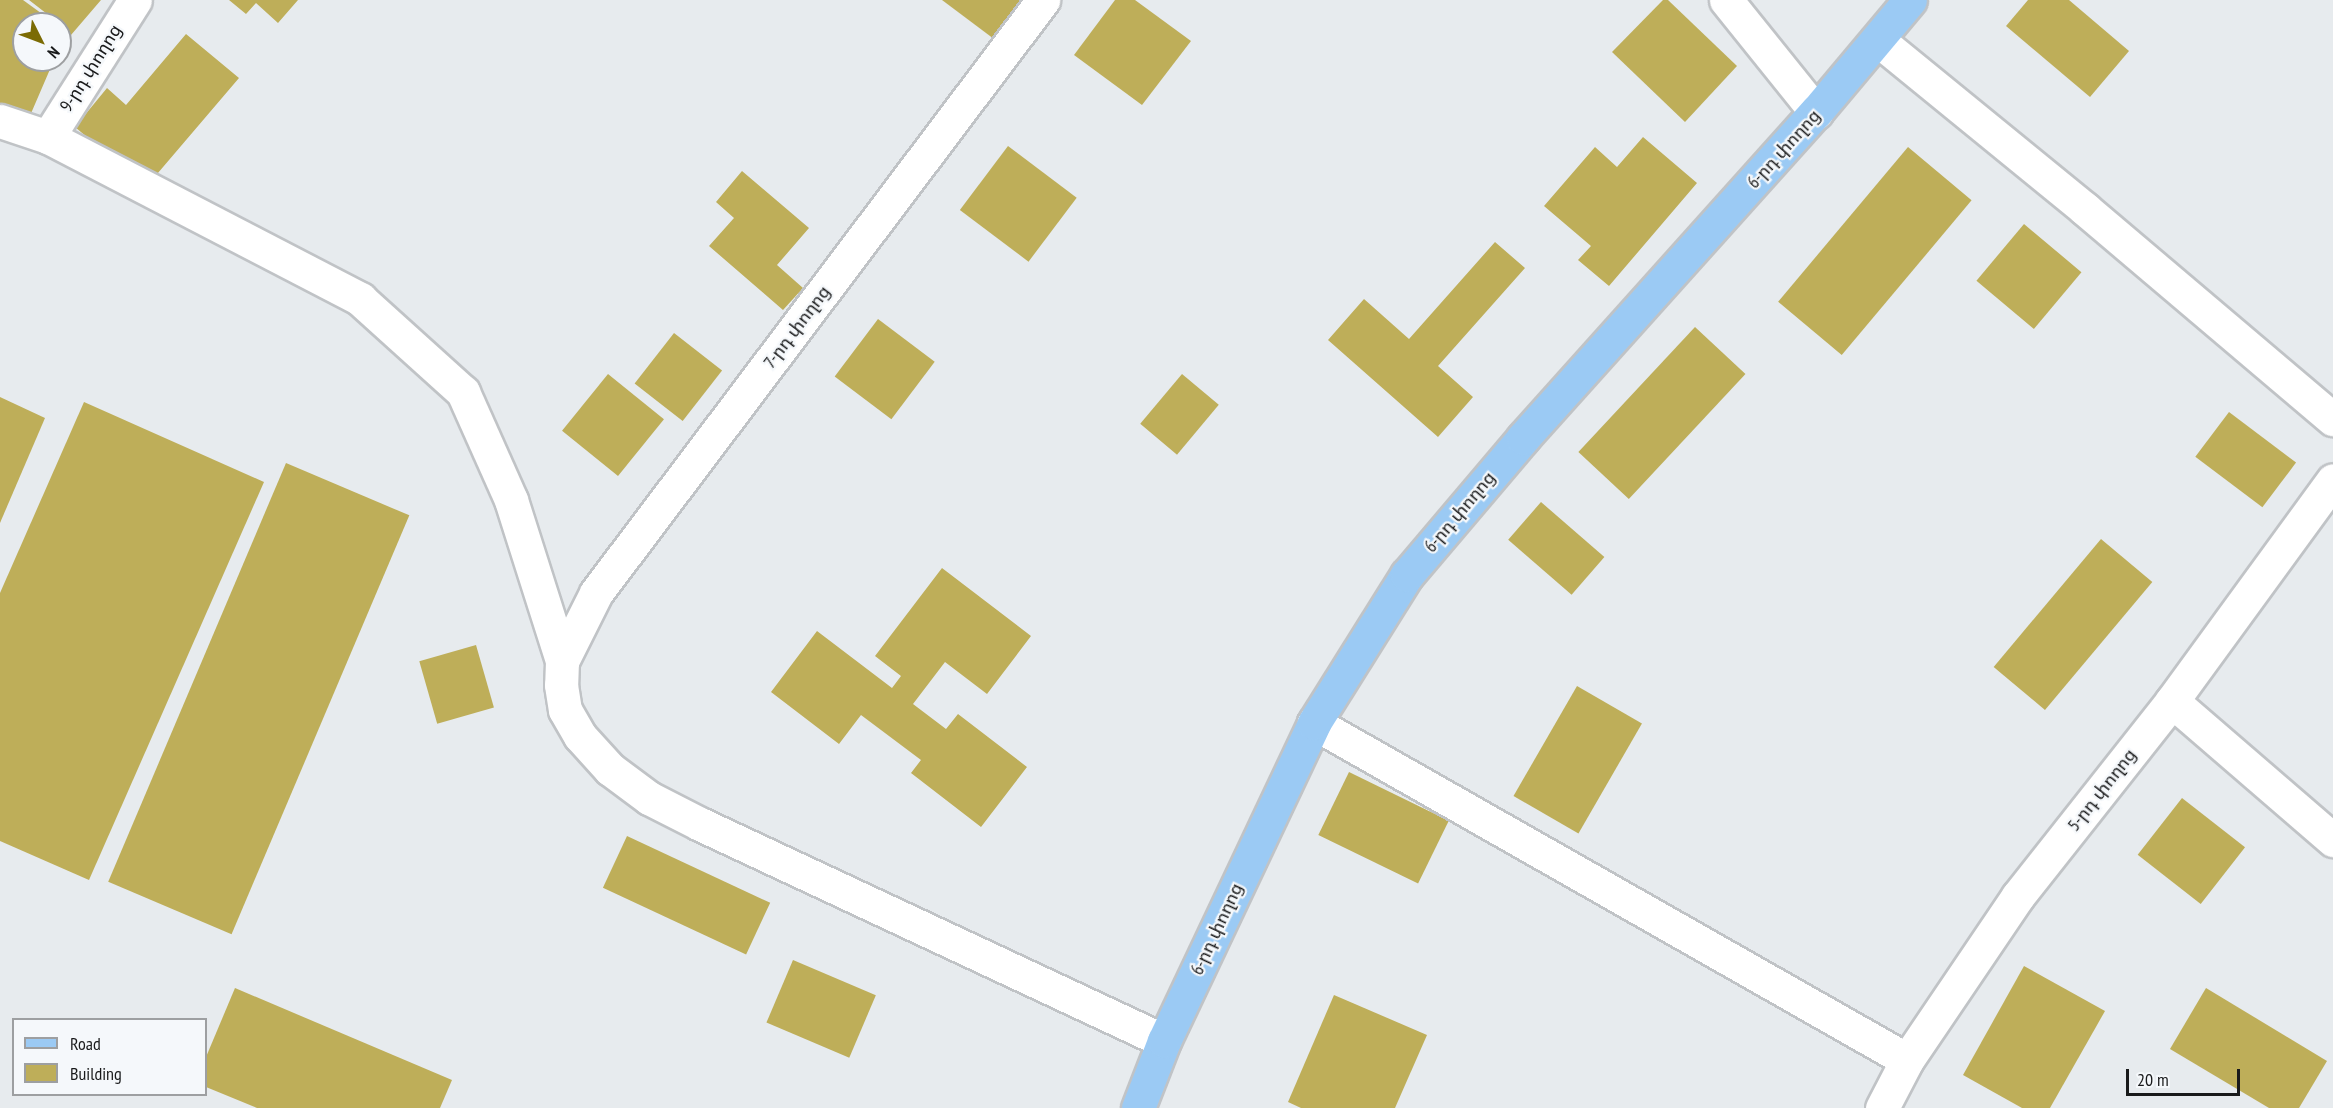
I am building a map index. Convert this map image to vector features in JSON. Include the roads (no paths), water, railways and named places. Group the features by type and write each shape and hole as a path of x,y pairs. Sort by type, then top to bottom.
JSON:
{"main road":[{"name":"6-րդ փողոց","path":"1138,1108 1164,1041 1314,723 1407,575 1523,438 1816,112 1910,0"}],"street":[{"name":"9-րդ փողոց","path":"48,137 135,0"},
{"name":"7-րդ փողոց","path":"562,661 596,594 1043,0"},
{"path":"1726,0 1816,112"},
{"path":"1878,40 2085,209 2333,420"},
{"path":"0,121 48,137 360,299 463,392 511,500 562,661 561,685 565,711 580,736 610,769 649,798 1164,1041"},
{"name":"5-րդ փողոց","path":"1882,1108 1907,1060 2018,896 2172,701 2333,480"},
{"path":"2172,701 2333,840"},
{"path":"1314,723 1907,1060"}]}
